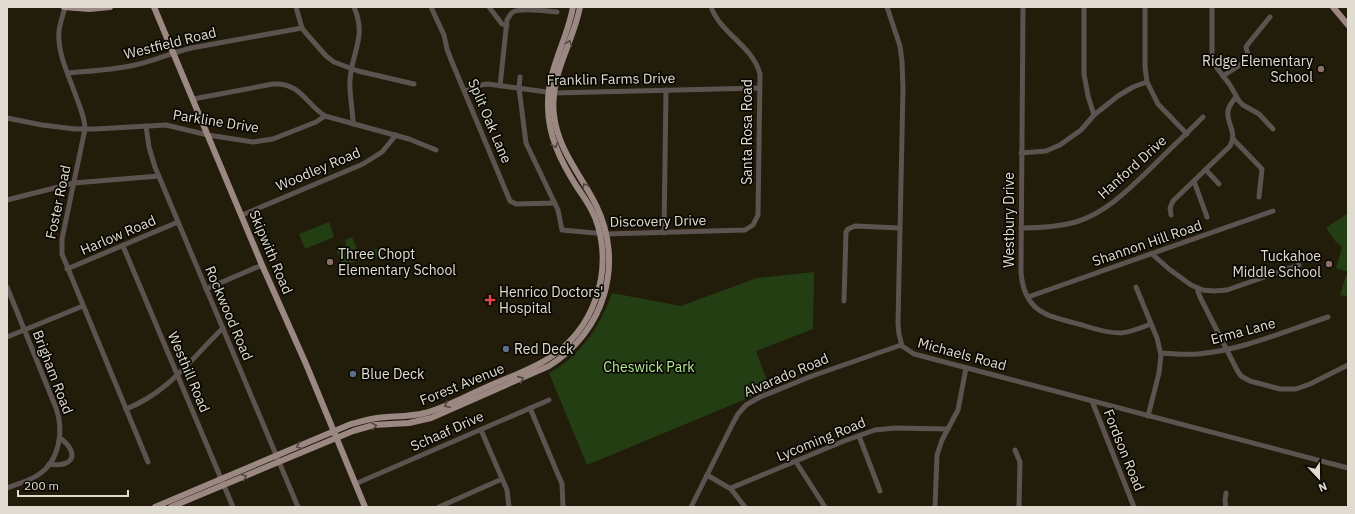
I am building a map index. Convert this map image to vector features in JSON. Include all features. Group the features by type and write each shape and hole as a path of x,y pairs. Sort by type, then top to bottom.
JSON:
{"main road":[{"path":"65,7 89,9 110,7"},
{"name":"Skipwith Road","path":"154,7 262,265 295,337 336,434 365,507"},
{"name":"Forest Avenue","path":"155,507 222,482 336,434 362,421 384,417 406,416 432,411 539,364 557,353 569,343 581,328 596,301 602,270 604,225 596,204 568,158 560,139 554,115 551,93 554,66 570,22 573,7"},
{"name":"Forest Avenue","path":"551,93 560,65 574,31 580,7"},
{"path":"1333,7 1348,25"},
{"name":"Forest Avenue","path":"171,507 222,482"}],"street":[{"name":"Foster Road","path":"65,7 59,36 62,55 81,109 85,122 85,129 61,245 63,258 148,462"},
{"path":"296,7 302,28 328,59 352,69 414,84"},
{"path":"353,124 350,90 352,69 360,33 358,18 354,7"},
{"name":"Split Oak Lane","path":"431,7 444,35 447,49 511,202 516,204 555,203"},
{"path":"489,7 502,24 507,26"},
{"name":"Santa Rosa Road","path":"711,7 723,27 754,59 760,74 758,215 753,225"},
{"name":"Michaels Road","path":"887,7 897,36 902,61 903,88 898,330 901,345 904,349 914,354 966,368 1348,468"},
{"name":"Westbury Drive","path":"1022,7 1021,278 1028,297 1036,308 1047,315 1108,332 1128,332 1151,324"},
{"path":"1084,7 1084,74 1088,96 1094,115"},
{"path":"1145,7 1145,67 1147,82 1158,104 1187,134"},
{"path":"1212,7 1212,58 1236,97 1243,105 1259,114 1273,129"},
{"path":"500,86 509,16 518,10 557,12"},
{"path":"1224,76 1249,59 1246,47 1270,17"},
{"name":"Westfield Road","path":"68,73 133,66 173,52 302,28"},
{"path":"520,77 519,88 526,143 555,203"},
{"path":"1022,153 1046,151 1056,148 1081,130 1094,115 1126,91 1147,82"},
{"path":"193,99 274,84 285,84 297,90 325,116 396,135 436,150"},
{"name":"Franklin Farms Drive","path":"465,91 482,85 519,88 551,93 760,88"},
{"path":"664,233 666,90"},
{"path":"1170,215 1169,210 1171,204 1230,146 1233,139 1233,131 1228,112 1230,105 1236,97"},
{"name":"Parkline Drive","path":"7,118 42,125 85,129 174,126 208,135 253,142 266,141 280,137 316,122 325,116"},
{"name":"Hanford Drive","path":"1021,228 1042,228 1063,225 1085,218 1104,209 1122,195 1203,118"},
{"name":"Rockwood Road","path":"146,126 149,147 159,176 298,507"},
{"name":"Woodley Road","path":"242,215 364,164 382,152 396,135"},
{"path":"1233,139 1262,169 1259,197"},
{"path":"1206,170 1219,184"},
{"path":"7,200 74,183 159,176"},
{"path":"1194,181 1208,217"},
{"name":"Discovery Drive","path":"555,203 562,230 603,234 664,233 740,231 748,229 753,225"},
{"name":"Shannon Hill Road","path":"1028,297 1273,211"},
{"name":"Harlow Road","path":"67,269 178,222"},
{"path":"844,300 846,232 848,228 852,226 900,228"},
{"name":"Westhill Road","path":"123,246 233,507"},
{"path":"1152,254 1180,278 1198,288 1214,291 1224,291 1299,265"},
{"path":"206,289 262,265"},
{"name":"Brigham Road","path":"7,287 59,416 61,425 60,438 56,451 46,469 37,476 7,488"},
{"path":"1136,287 1157,338 1161,353 1159,373 1148,416"},
{"path":"1198,288 1200,299 1226,349 1237,370 1245,378 1256,383 1280,389 1292,389 1304,387 1348,364"},
{"path":"7,337 83,306"},
{"name":"Erma Lane","path":"1161,353 1196,354 1252,344 1328,317"},
{"path":"126,409 150,398 160,391 223,328"},
{"name":"Alvarado Road","path":"691,507 738,414 746,404 812,376 901,345"},
{"path":"935,507 936,460 942,440 958,410 966,368"},
{"name":"Schaaf Drive","path":"355,484 549,400"},
{"name":"Fordson Road","path":"1092,401 1134,507"},
{"path":"530,408 562,484 562,507"},
{"name":"Lycoming Road","path":"730,488 859,436 886,428 948,429"},
{"path":"481,430 507,490 509,507"},
{"path":"859,436 880,491"},
{"path":"49,464 63,465 68,462 71,457 72,451 60,438"},
{"path":"1015,450 1020,462 1019,507"},
{"path":"796,462 825,507"},
{"path":"707,475 730,488 744,507"},
{"path":"439,507 502,479"},
{"path":"1226,493 1226,507"}],"green space":[{"path":"1348,213 1348,272 1336,268 1342,247 1336,242 1326,228"},
{"path":"329,222 334,237 305,249 299,234"},
{"path":"352,237 361,259 343,266 336,249 346,245 345,240"},
{"path":"379,249 380,257 365,258 364,250"},
{"name":"Cheswick Park","path":"814,272 813,329 756,351 770,389 587,465 549,373 570,358 588,339 595,329 612,293 681,306 757,278"},
{"path":"1346,275 1348,276 1348,297 1340,295"}],"place":[{"name":"Ridge Elementary School","path":"1321,69"},
{"name":"Three Chopt Elementary School","path":"330,262"},
{"name":"Tuckahoe Middle School","path":"1329,264"},
{"name":"Henrico Doctors' Hospital","path":"490,300"},
{"name":"Red Deck","path":"506,349"},
{"name":"Blue Deck","path":"353,374"}]}
